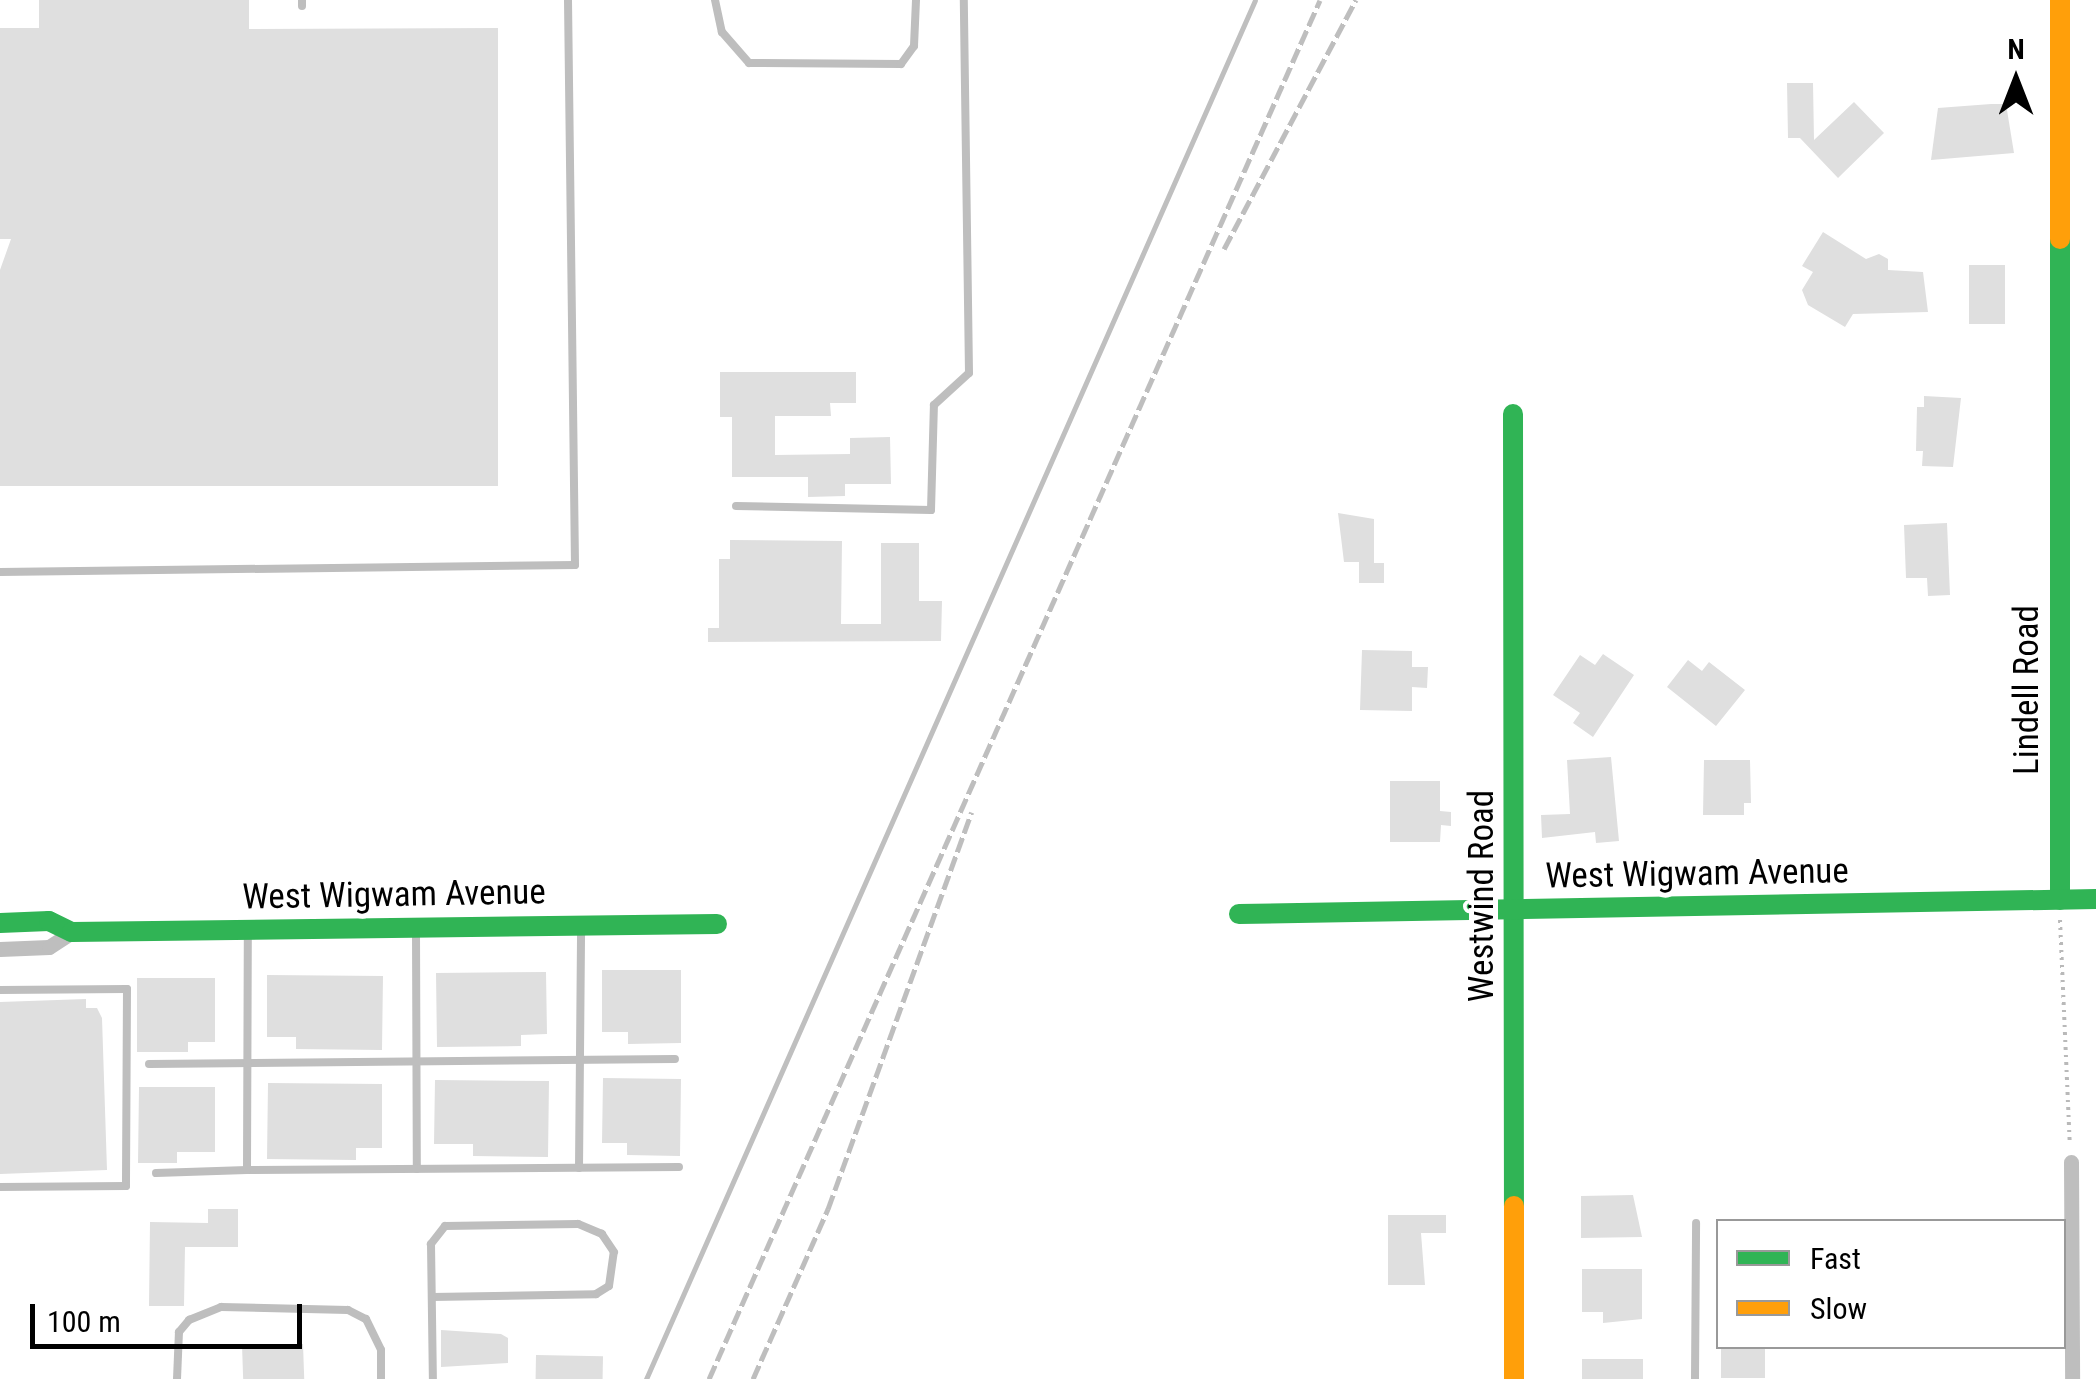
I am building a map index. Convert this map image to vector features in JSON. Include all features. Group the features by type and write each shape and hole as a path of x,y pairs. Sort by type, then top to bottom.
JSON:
{"street":[{"name":"Lindell Road","path":"2060,0 2060,900"},
{"name":"Westwind Road","path":"1514,414 1514,1379"},
{"name":"West Wigwam Avenue","path":"1239,914 2096,900"},
{"name":"West Wigwam Avenue","path":"0,922 50,921 72,932 718,924"},
{"name":"West Wigwam Avenue","path":"0,949 49,947 72,932"},
{"path":"2070,1162 2072,1379"}],"lane":[{"path":"0,572 574,565 568,0"},
{"path":"715,0 722,32 749,63 901,64 914,46 916,0"},
{"path":"736,506 931,510 934,406 970,373 964,0"},
{"path":"579,1168 581,926"},
{"path":"416,928 417,1169"},
{"path":"247,1170 248,930"},
{"path":"0,990 127,989 126,1186 0,1187"},
{"path":"149,1064 675,1058"},
{"path":"156,1172 679,1168"},
{"path":"1696,1223 1696,1379"},
{"path":"432,1297 596,1294 609,1286 614,1252 602,1234 578,1224 445,1226 431,1244 433,1379"},
{"path":"177,1379 179,1332 189,1320 221,1307 348,1310 366,1319 373,1334 381,1379"}],"path":[{"path":"2060,900 2070,1162"}],"building":[{"path":"39,0 249,0 249,29 498,28 498,486 0,486 0,270 11,239 0,239 0,28 39,28"},
{"path":"1787,83 1813,83 1814,140 1854,102 1884,133 1838,178 1800,138 1788,138"},
{"path":"2006,104 2014,153 1931,160 1938,108"},
{"path":"1823,232 1866,259 1879,254 1888,259 1888,270 1923,272 1928,312 1853,314 1845,327 1808,305 1802,290 1813,272 1802,266"},
{"path":"1969,265 2005,265 2005,324 1969,324"},
{"path":"720,372 856,372 856,403 830,403 831,416 775,416 775,455 850,454 850,438 890,437 891,484 845,484 845,496 808,497 808,477 732,477 732,417 720,417"},
{"path":"1924,396 1961,398 1953,467 1922,466 1923,451 1916,451 1917,407 1924,407"},
{"path":"1338,513 1374,519 1374,563 1384,563 1384,583 1359,583 1359,562 1344,562"},
{"path":"1947,523 1950,595 1928,596 1927,578 1906,578 1904,525"},
{"path":"730,540 842,541 841,624 881,624 881,543 919,543 919,601 942,601 941,641 708,642 708,628 719,628 719,559 730,559"},
{"path":"1362,650 1412,651 1412,667 1428,667 1427,688 1412,687 1412,711 1360,710"},
{"path":"1603,654 1634,675 1593,737 1573,723 1580,713 1553,695 1580,655 1595,665"},
{"path":"1688,660 1702,671 1709,662 1745,690 1716,726 1667,687"},
{"path":"1611,757 1619,841 1596,843 1595,832 1542,838 1541,815 1570,814 1567,760"},
{"path":"1704,760 1750,760 1751,803 1744,803 1744,815 1703,815"},
{"path":"1390,781 1440,781 1440,811 1451,812 1451,826 1441,825 1440,842 1390,842"},
{"path":"602,970 681,970 681,1043 628,1044 628,1032 602,1032"},
{"path":"546,972 547,1034 521,1035 521,1046 437,1047 436,973"},
{"path":"267,975 383,976 382,1050 296,1049 296,1037 267,1037"},
{"path":"137,978 215,978 215,1042 188,1042 188,1052 137,1052"},
{"path":"86,999 86,1008 97,1008 102,1018 107,1170 0,1174 0,1002"},
{"path":"603,1078 681,1079 680,1156 627,1155 627,1143 602,1143"},
{"path":"435,1080 549,1081 548,1157 473,1156 473,1144 434,1144"},
{"path":"268,1083 382,1084 382,1148 356,1148 356,1160 267,1159"},
{"path":"139,1087 215,1087 215,1152 177,1152 177,1163 138,1163"},
{"path":"1633,1195 1642,1237 1581,1238 1581,1196"},
{"path":"208,1209 238,1209 238,1247 185,1247 184,1306 149,1306 150,1222 208,1223"},
{"path":"1388,1215 1446,1215 1446,1233 1421,1233 1425,1285 1388,1285"},
{"path":"1582,1269 1642,1269 1642,1319 1603,1323 1603,1312 1582,1312"},
{"path":"441,1330 501,1334 508,1338 508,1363 441,1367"},
{"path":"303,1344 304,1379 243,1379 242,1346"},
{"path":"1721,1349 1765,1349 1765,1378 1721,1378"},
{"path":"536,1355 603,1356 603,1379 536,1379"},
{"path":"1582,1359 1643,1359 1643,1379 1582,1379"}],"waterway":[{"path":"646,1379 1255,0"}],"railway":[{"path":"709,1379 1320,0"},
{"path":"1224,249 1356,0"},
{"path":"753,1379 828,1209 972,812"}],"traffic: fast":[{"path":"2060,239 2060,900"},
{"path":"1513,414 1514,1206"},
{"path":"1239,914 2096,899"},
{"path":"0,923 49,921 72,932 717,924"}],"traffic: slow":[{"path":"2060,0 2060,239"},
{"path":"1514,1206 1514,1379"}]}
